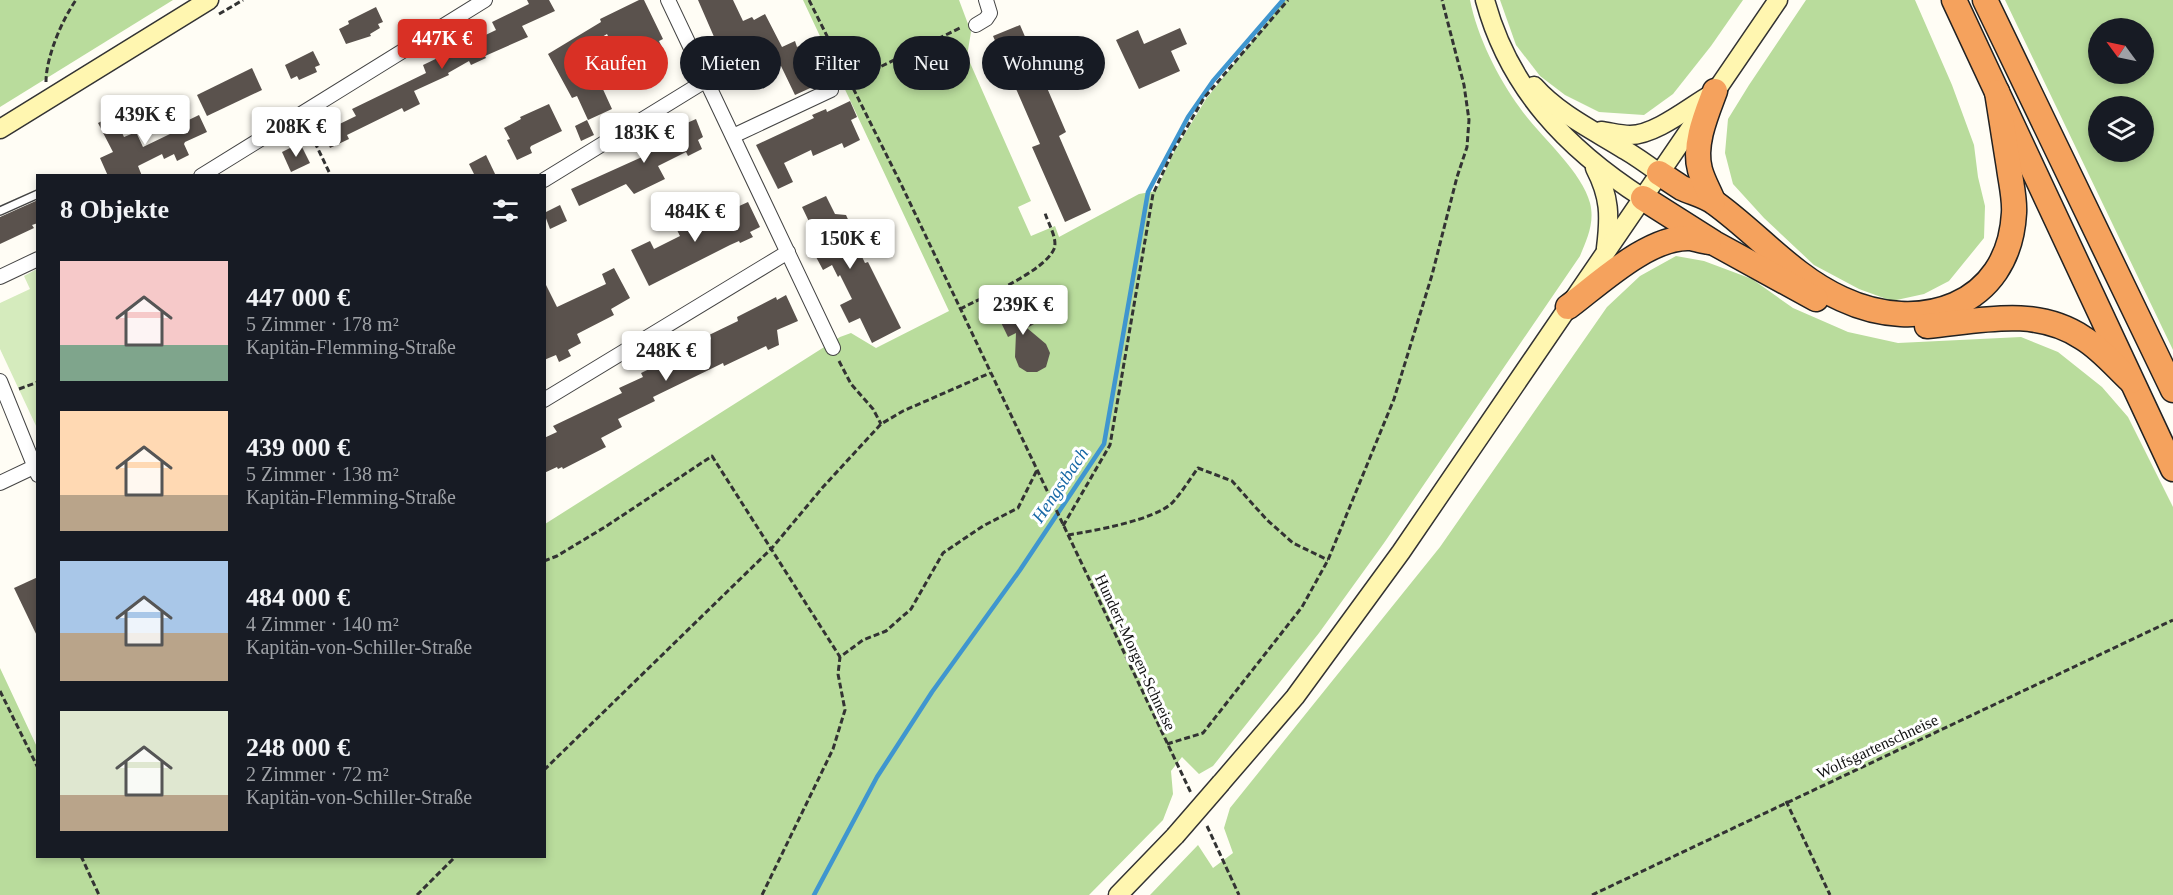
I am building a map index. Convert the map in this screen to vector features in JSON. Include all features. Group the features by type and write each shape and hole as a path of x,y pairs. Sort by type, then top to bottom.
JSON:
{"highway":[{"path":"1954,0 2173,469"},
{"path":"1985,0 2173,390"},
{"path":"1713,201 1699,169 1698,156 1703,121 1715,91"},
{"path":"1659,173 1683,188 1713,201 1809,280 1842,299 1876,311 1895,314 1929,313 1946,309 1973,296 1983,287 1995,273 2005,255 2011,234 2014,212 2012,190 1997,92"},
{"path":"1643,198 1714,243 1817,300 1868,320 1919,327 2013,317 2035,318 2052,322 2085,338 2131,381"},
{"path":"1568,307 1647,250 1667,242 1689,238 1714,243"}],"main road":[{"path":"0,129 209,0"},
{"path":"1485,0 1494,28 1515,75 1544,116 1613,179 1643,198"},
{"path":"1118,895 1175,836 1294,697 1372,591 1778,0"},
{"path":"1505,53 1545,99 1659,173"},
{"path":"1591,129 1630,135 1646,132 1715,91"},
{"path":"1592,161 1604,184 1609,202 1605,253"}],"street":[{"path":"204,174 485,0"},
{"path":"668,0 684,36"},
{"path":"976,25 986,19 990,13 986,0"},
{"path":"546,179 690,90"},
{"path":"710,90 832,348"},
{"path":"733,136 831,90"},
{"path":"546,399 788,252"},
{"path":"0,277 36,260"},
{"path":"0,381 36,469 0,483"}],"lane":[{"path":"0,211 36,195"}],"path":[{"path":"53,96 46,81 51,54 69,9 76,0"},
{"path":"809,0 826,36"},
{"path":"1062,524 1110,445 1153,194 1173,151 1204,98 1288,0"},
{"path":"1167,744 1203,733 1302,607 1328,560 1394,399 1432,275 1467,147 1468,120 1464,86 1442,0"},
{"path":"881,66 965,26 976,25"},
{"path":"840,657 863,640 886,632 911,609 943,553 983,526 1018,508 1037,470 901,184 852,90"},
{"path":"302,113 330,174"},
{"path":"960,309 1037,269 1054,249 1054,238 1045,213"},
{"path":"832,348 851,384 873,409 881,424"},
{"path":"546,768 772,548 823,487 881,424 903,411 990,374"},
{"path":"7,394 36,382"},
{"path":"546,560 605,527 712,456 772,548 840,657 838,674 846,710 833,749 762,895"},
{"path":"1068,535 1104,529 1144,518 1172,504 1198,468 1232,480 1267,520 1293,543 1328,560"},
{"name":"Hundert-Morgen-Schneise","path":"1037,470 1190,791"},
{"name":"Wolfsgartenschneise","path":"1592,895 1786,801 2173,620"},
{"path":"0,691 36,764"},
{"path":"1786,801 1830,895"},
{"path":"1205,823 1239,895"},
{"path":"82,858 99,895"},
{"path":"417,895 454,858"}],"green space":[{"path":"0,0 173,0 0,107"},
{"path":"803,0 959,0 971,32 970,38 970,36 893,36 893,90 970,90 970,63 1031,201 1018,207 1031,236 1055,226 1059,237 1139,194 1156,191 1174,152 1206,99 1285,0 1470,0 1483,42 1504,84 1528,119 1578,178 1590,203 1592,217 1590,230 1580,256 1384,543 1319,633 1213,766 1199,774 1182,757 1171,771 1173,794 1163,820 1089,895 0,895 0,668 36,745 36,858 546,858 546,523 840,337 851,333 876,348 949,311 845,90 881,90 881,36 820,36"},
{"path":"1500,0 1743,0 1711,46 1673,94 1644,115 1599,112 1565,95 1540,76 1516,45"},
{"path":"1806,0 1915,0 1952,85 1974,145 1985,206 1984,238 1949,281 1924,294 1892,301 1859,289 1814,265 1764,218 1733,184 1725,153 1728,119"},
{"path":"2005,0 2173,0 2173,350"},
{"path":"1676,256 1704,261 1752,279 1793,308 1848,332 1898,343 2021,337 2058,352 2102,387 2128,417 2173,507 2173,895 1150,895 1198,845 1213,868 1233,853 1224,828 1230,808 1440,547 1607,307 1640,276"},
{"path":"36,270 36,426 0,349 0,303 30,289 24,276"}],"building":[{"path":"527,0 549,0 555,11 522,26 528,37 485,56 486,58 471,65 469,61 448,73 449,75 414,91 420,104 404,112 402,108 347,135 349,139 330,148 323,132 356,116 352,109 426,73 423,65 496,30 492,22 529,4"},
{"path":"639,0 644,0 662,36 608,36 607,34 578,36 601,22 600,19"},
{"path":"698,0 733,0 743,21 752,17 754,20 765,14 776,36 750,36 714,36"},
{"path":"376,7 383,22 378,24 380,28 370,34 371,36 346,44 339,29 349,24 348,21"},
{"path":"1020,25 1025,36 993,36"},
{"path":"1180,28 1187,44 1171,51 1180,71 1139,89 1116,40 1138,30 1144,44"},
{"path":"793,42 793,90 806,90 795,95 781,66 781,45 782,47"},
{"path":"564,44 564,83 548,54"},
{"path":"313,51 320,65 315,67 317,72 299,80 297,76 291,79 285,65"},
{"path":"252,68 262,90 207,116 197,95"},
{"path":"568,90 603,90 612,109 588,120 577,96 572,98"},
{"path":"1016,90 1048,90 1066,132 1059,136 1091,210 1065,222 1032,147 1040,144"},
{"path":"850,101 857,117 851,120 860,140 844,148 842,143 813,156 811,150 784,163 793,182 778,189 756,145 814,118 812,115 826,109 827,112"},
{"path":"549,104 562,131 531,146 532,153 517,160 504,128 521,119 520,117"},
{"path":"114,115 124,137 136,132 143,147 172,133 170,129 199,115 207,132 185,142 189,155 177,161 174,154 164,159 162,154 138,166 141,174 107,174 100,158 113,152 98,123"},
{"path":"696,119 703,137 698,140 702,149 688,156 686,152 658,166 665,179 634,194 626,184 579,206 571,189 642,157 637,145"},
{"path":"587,120 594,135 581,141 575,126"},
{"path":"300,143 310,163 291,172 282,152"},
{"path":"486,155 495,174 474,174 469,164"},
{"path":"826,196 835,214 846,215 853,230 850,232 865,263 868,262 901,328 872,343 860,318 849,323 840,305 852,299 840,275 838,277 832,265 823,270 815,255 818,253 811,237 815,234 802,207"},
{"path":"36,201 36,224 32,225 34,228 0,244 0,217"},
{"path":"748,202 760,227 750,232 753,237 730,245 649,286 631,250 650,241 654,249 680,236 673,222 685,217 691,228"},
{"path":"560,205 567,221 550,229 546,212"},
{"path":"614,268 630,298 611,309 614,315 577,334 581,343 568,350 571,356 559,362 556,355 546,359 546,285 557,307 606,284 602,274"},
{"path":"786,295 798,321 777,330 779,345 768,350 766,346 724,366 723,363 653,397 655,401 618,419 622,427 601,438 606,447 563,469 557,467 546,472 546,437 557,432 553,426 622,393 619,388 643,377 641,373 711,339 709,335 738,321 737,317 776,297 777,300"},
{"path":"1020,295 1034,324 1027,328 1046,344 1050,353 1046,367 1037,372 1027,372 1019,367 1015,357 1016,333 1008,337 994,308"},
{"path":"36,578 36,634 14,588"}],"waterway":[{"name":"Hengstbach","path":"814,895 877,777 932,692 1020,570 1104,444 1148,192 1188,117 1213,81 1283,0"}]}
